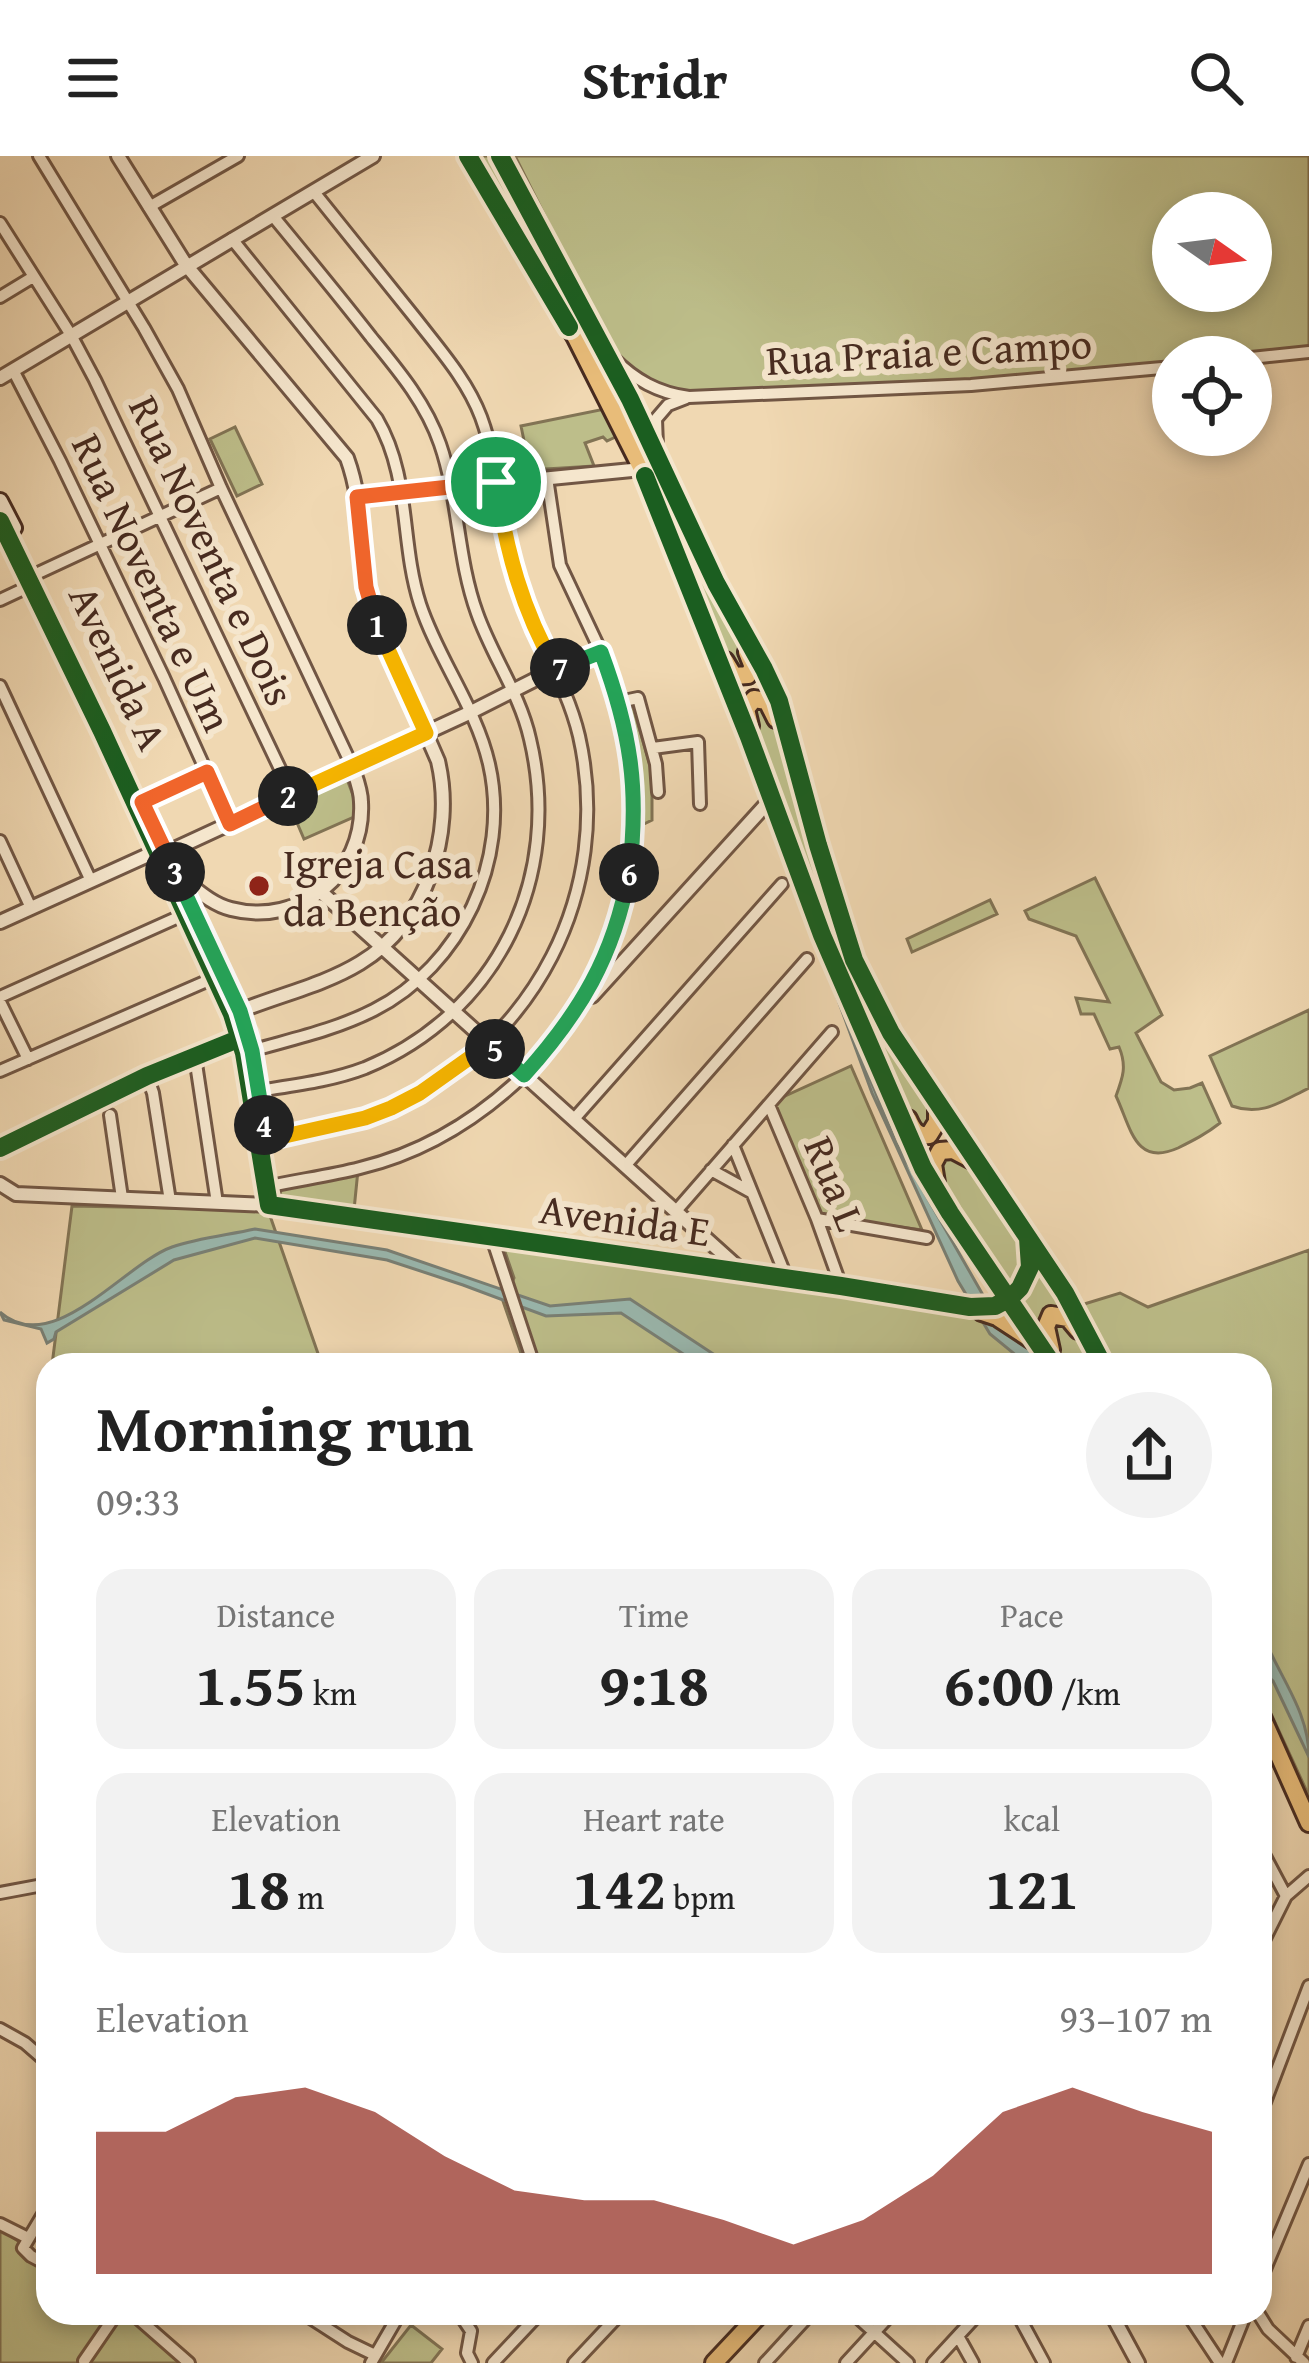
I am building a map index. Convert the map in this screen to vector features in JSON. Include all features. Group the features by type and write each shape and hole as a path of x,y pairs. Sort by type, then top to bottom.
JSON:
{"main road":[{"path":"468,156 764,669 778,701 854,960 891,1033 1065,1293 1096,1353"},
{"path":"500,156 603,347 651,466 679,563 795,863 923,1168 1046,1353"},
{"name":"Avenida A","path":"0,501 240,1011 271,1186"},
{"name":"Avenida A","path":"0,521 34,580 176,874 246,1044 267,1140 273,1205"},
{"path":"679,563 696,590 728,667 734,676 744,677 752,670 752,662 725,612 716,583"},
{"path":"795,863 789,828 748,718 746,709 754,699 772,707 812,824"},
{"path":"860,1023 876,1042 911,1125 921,1136 935,1130 936,1101"},
{"path":"938,1195 933,1164 940,1151 953,1150 978,1163"},
{"name":"Avenida E","path":"273,1205 970,1307"},
{"path":"970,1307 1010,1298 1020,1288 1030,1267 1028,1238"},
{"path":"978,1253 990,1305 1042,1348"},
{"path":"970,1307 990,1305"},
{"path":"1052,1353 1047,1321 1057,1314 1074,1324 1094,1353"},
{"path":"1272,1740 1309,1823"},
{"path":"714,2363 750,2325"}],"street":[{"path":"39,156 178,389 361,794 361,821 349,861 322,892 292,908 244,911 213,901 176,874"},
{"path":"118,156 186,266 346,458 357,497 373,612 438,760 442,780 445,809 430,874 416,905 382,947 341,974 240,1011"},
{"path":"149,207 238,156"},
{"path":"0,378 374,156"},
{"path":"267,1140 391,1108 435,1084 489,1044 529,995 564,934 587,826 585,769 573,715 514,574 481,416 464,382 314,192"},
{"path":"258,1091 363,1069 413,1043 454,1012 481,981 518,921 528,894 538,825 530,738 467,583 441,446 417,396 273,216"},
{"name":"Rua Noventa e Dois","path":"0,223 71,335 292,794"},
{"path":"0,1148 195,1057 344,1024 403,994 453,942 470,914 489,859 494,789 482,741 418,598 394,453 377,419 232,239"},
{"path":"0,297 33,277"},
{"name":"Rua Praia e Campo","path":"603,347 646,385 689,397 971,385 1152,369"},
{"path":"1272,356 1309,352"},
{"name":"Rua Noventa e Um","path":"13,370 230,824"},
{"path":"357,497 651,466 656,419 668,405 689,397"},
{"path":"547,478 560,565 620,702 634,786 623,905 605,959 567,1024"},
{"path":"0,600 99,544 221,488"},
{"path":"0,922 230,824 601,652"},
{"path":"0,686 91,881"},
{"path":"620,702 638,698 653,748 658,792"},
{"path":"653,748 698,742 700,804"},
{"path":"142,802 207,772"},
{"path":"271,1186 358,1169 420,1149 470,1118 524,1075 771,799"},
{"path":"0,841 31,908"},
{"path":"574,1119 782,884"},
{"path":"322,892 744,1273"},
{"path":"28,1059 0,999 190,912"},
{"path":"625,1166 807,959"},
{"path":"0,1071 216,977"},
{"path":"676,1210 832,1032"},
{"path":"195,1057 218,1203"},
{"path":"147,1076 170,1201"},
{"name":"Rua L","path":"769,1105 841,1286"},
{"path":"110,1115 122,1198"},
{"path":"734,1145 787,1279"},
{"path":"711,1170 753,1193"},
{"name":"Avenida E","path":"0,1185 16,1194 273,1205"},
{"path":"817,1219 928,1238"},
{"path":"491,1235 530,1353"},
{"path":"1272,1869 1286,1896"},
{"path":"1272,1924 1286,1896 1309,1876"},
{"path":"0,1893 36,1886"},
{"path":"1272,2083 1309,1986"},
{"path":"0,2029 36,2053"},
{"path":"1272,2252 1309,2164"},
{"path":"0,2224 28,2238"},
{"path":"36,2225 24,2252 36,2258"},
{"path":"84,2361 109,2325"},
{"path":"146,2325 189,2363"},
{"path":"322,2325 373,2359 393,2325"},
{"path":"467,2325 471,2331 467,2353 472,2363"},
{"path":"493,2363 529,2325"},
{"path":"574,2363 610,2325"},
{"path":"765,2363 800,2325"},
{"path":"866,2325 908,2363"},
{"path":"846,2363 881,2325"},
{"path":"933,2363 969,2325"},
{"path":"1023,2325 1044,2363"},
{"path":"1118,2325 1138,2363"},
{"path":"1196,2325 1223,2363 1240,2325"},
{"path":"1266,2325 1300,2360 1309,2326"},
{"path":"958,2336 973,2363"}],"green space":[{"path":"468,156 499,156 630,400 754,667 736,679 624,433 585,443 594,466 530,470 521,426 610,408"},
{"path":"515,156 1309,156 1309,350 1272,354 1272,336 1152,336 1152,368 1117,372 692,396 667,393 617,360"},
{"path":"235,427 262,484 237,496 210,439"},
{"path":"755,699 770,706 861,977 935,1107 932,1135 896,1113 750,724"},
{"path":"633,707 652,772 652,820 644,824 640,823 638,767 628,711"},
{"path":"345,774 356,816 304,839 289,804"},
{"path":"1095,878 1162,1015 1136,1033 1161,1082 1174,1090 1202,1083 1220,1123 1164,1153 1152,1152 1136,1141 1116,1096 1123,1071 1119,1047 1110,1049 1094,1014 1081,1014 1076,998 1109,1002 1076,936 1029,919 1025,911"},
{"path":"990,900 997,914 912,952 907,939"},
{"path":"1309,1010 1309,1088 1262,1109 1232,1106 1210,1056"},
{"path":"851,1066 922,1230 820,1216 775,1106 783,1097"},
{"path":"957,1152 996,1199 1027,1253 1011,1293 944,1193 938,1157"},
{"path":"358,1170 354,1210 281,1198 280,1186"},
{"path":"72,1206 268,1210 318,1353 54,1353"},
{"path":"503,1246 980,1319 1015,1353 521,1353 503,1301 514,1278"},
{"path":"1309,1250 1309,1796 1272,1716 1272,1353 1103,1353 1081,1305 1120,1293 1148,1307"},
{"path":"1037,1258 1072,1315 1058,1306 1042,1314 1045,1345 1018,1300 1035,1276"},
{"path":"1060,1317 1090,1353 1057,1353 1053,1318"},
{"path":"0,2229 36,2253 36,2325 138,2325 184,2363 0,2363"},
{"path":"411,2325 442,2349 431,2363 381,2363"}],"water":[{"path":"769,807 896,1143 999,1323 1032,1353 1013,1353 990,1334 958,1281 872,1093 782,847 764,810"},
{"path":"255,1229 387,1250 550,1306 630,1299 712,1353 682,1353 621,1313 546,1316 387,1260 255,1238 174,1260 56,1332 47,1343 41,1329 4,1320 0,1312 21,1323 42,1324 65,1317 153,1257 203,1239"},
{"path":"1272,1654 1304,1723 1309,1757 1273,1681"}],"cycle path":[{"path":"468,156 569,327"},
{"path":"500,156 630,399 716,583 779,701 854,960 891,1033 1065,1293 1097,1353"},
{"path":"645,476 822,935 923,1168 1045,1353"},
{"path":"0,521 232,1014 244,1053 269,1205 970,1307 995,1306 1020,1288 1030,1267 1028,1238"},
{"path":"0,1148 147,1076 248,1035"}],"place":[{"name":"Igreja Casa da Benção","path":"259,886"}],"route":[{"path":"496,482 514,574 543,646 556,669 601,652 620,702 630,750 634,826 623,905 605,959 567,1024 524,1075 489,1044 391,1108 328,1128 267,1140 240,1011 142,802 207,772 230,824 426,733 373,612 357,497 496,482"}]}
